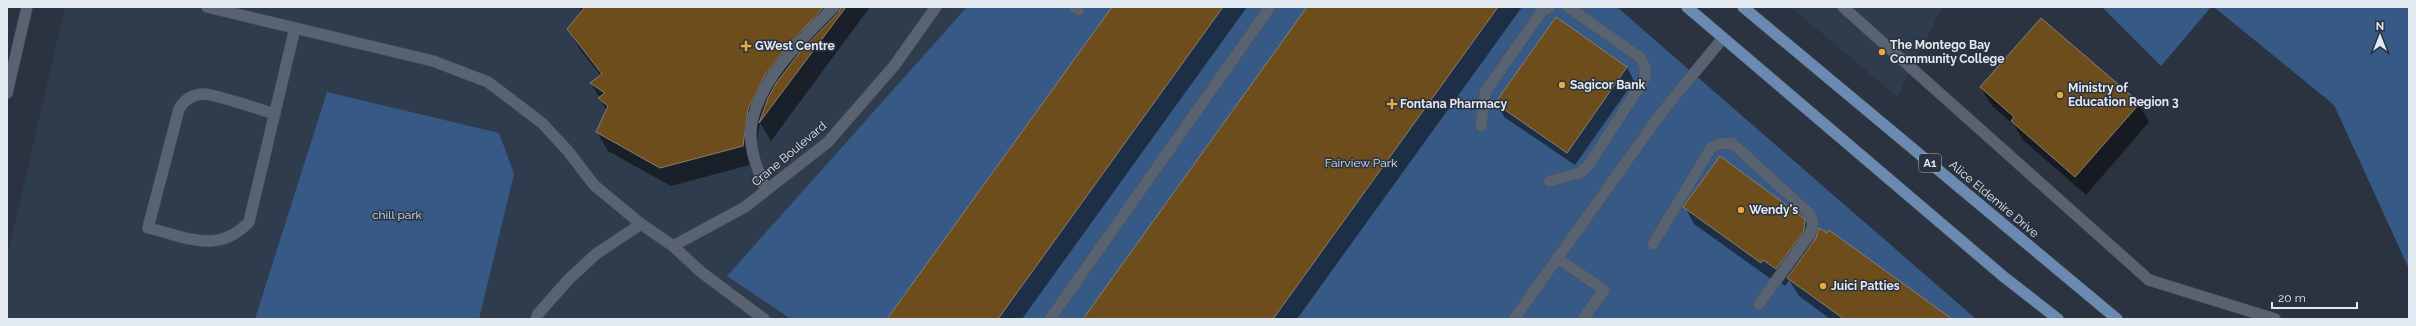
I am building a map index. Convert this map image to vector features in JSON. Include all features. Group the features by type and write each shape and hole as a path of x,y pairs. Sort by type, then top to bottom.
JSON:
{"main road":[{"path":"1687,7 2004,277 2058,319"},
{"name":"Alice Eldemire Drive","path":"1743,7 2117,319"}],"lane":[{"path":"7,93 28,7"},
{"path":"207,7 433,61 488,82 542,123 568,151 594,185 641,224 673,246 701,272 764,319"},
{"path":"766,190 755,164 751,129 763,89 804,37 834,7"},
{"name":"Crane Boulevard","path":"673,246 744,207 828,142 894,66 936,7"},
{"path":"1050,319 1270,7"},
{"path":"1481,126 1485,92 1542,11 1549,7"},
{"path":"1549,182 1580,172 1588,166 1645,78 1645,67 1641,58 1568,7"},
{"path":"1843,7 2150,280 2275,319"},
{"path":"275,114 204,94 189,97 183,102 178,109 148,228 213,243 227,239 239,232 249,222 275,114 295,28"},
{"path":"1514,319 1662,112 1723,38"},
{"path":"1654,244 1711,148 1718,144 1732,143 1812,215 1813,220 1810,234 1758,304"},
{"path":"536,319 538,314 568,280 596,254 641,224"},
{"path":"1557,258 1604,290 1583,319"}],"shaded area":[{"path":"65,7 1611,7 1970,319 7,319 7,257"},
{"name":"The Montego Bay Community College","path":"1791,7 1942,7 1897,97"}],"green space":[{"name":"Fairview Park","path":"967,7 1617,7 1976,319 791,319 727,276"},
{"path":"2102,7 2211,7 2161,66"},
{"path":"2214,7 2409,7 2409,269 2334,105"},
{"name":"chill park","path":"327,92 499,133 514,174 479,319 255,319"}],"building":[{"path":"585,7 824,7 790,43 765,75 748,109 743,146 660,168 596,132 608,106 598,98 605,93 590,83 602,74 567,29"},
{"path":"841,7 846,7 759,123 768,98 777,82 800,52 839,12"},
{"path":"1112,7 1223,7 998,319 887,319"},
{"name":"Fontana Pharmacy","path":"1307,7 1498,7 1273,319 1083,319"},
{"name":"Sagicor Bank","path":"1556,17 1627,67 1567,153 1495,103"},
{"name":"Ministry of Education Region 3","path":"2041,18 2140,103 2075,177 2011,121 2014,117 1980,87"},
{"name":"Wendy's","path":"1720,156 1805,219 1804,231 1776,269 1763,260 1761,263 1683,207"},
{"path":"1819,228 1827,233 1829,230 1952,319 1844,319 1787,278 1816,238"}],"place":[{"name":"GWest Centre","path":"746,46"},
{"name":"The Montego Bay Community College","path":"1882,52"},
{"name":"Sagicor Bank","path":"1562,85"},
{"name":"Ministry of Education Region 3","path":"2060,95"},
{"name":"Fontana Pharmacy","path":"1392,104"},
{"name":"Wendy's","path":"1741,210"},
{"name":"Juici Patties","path":"1823,286"}]}
